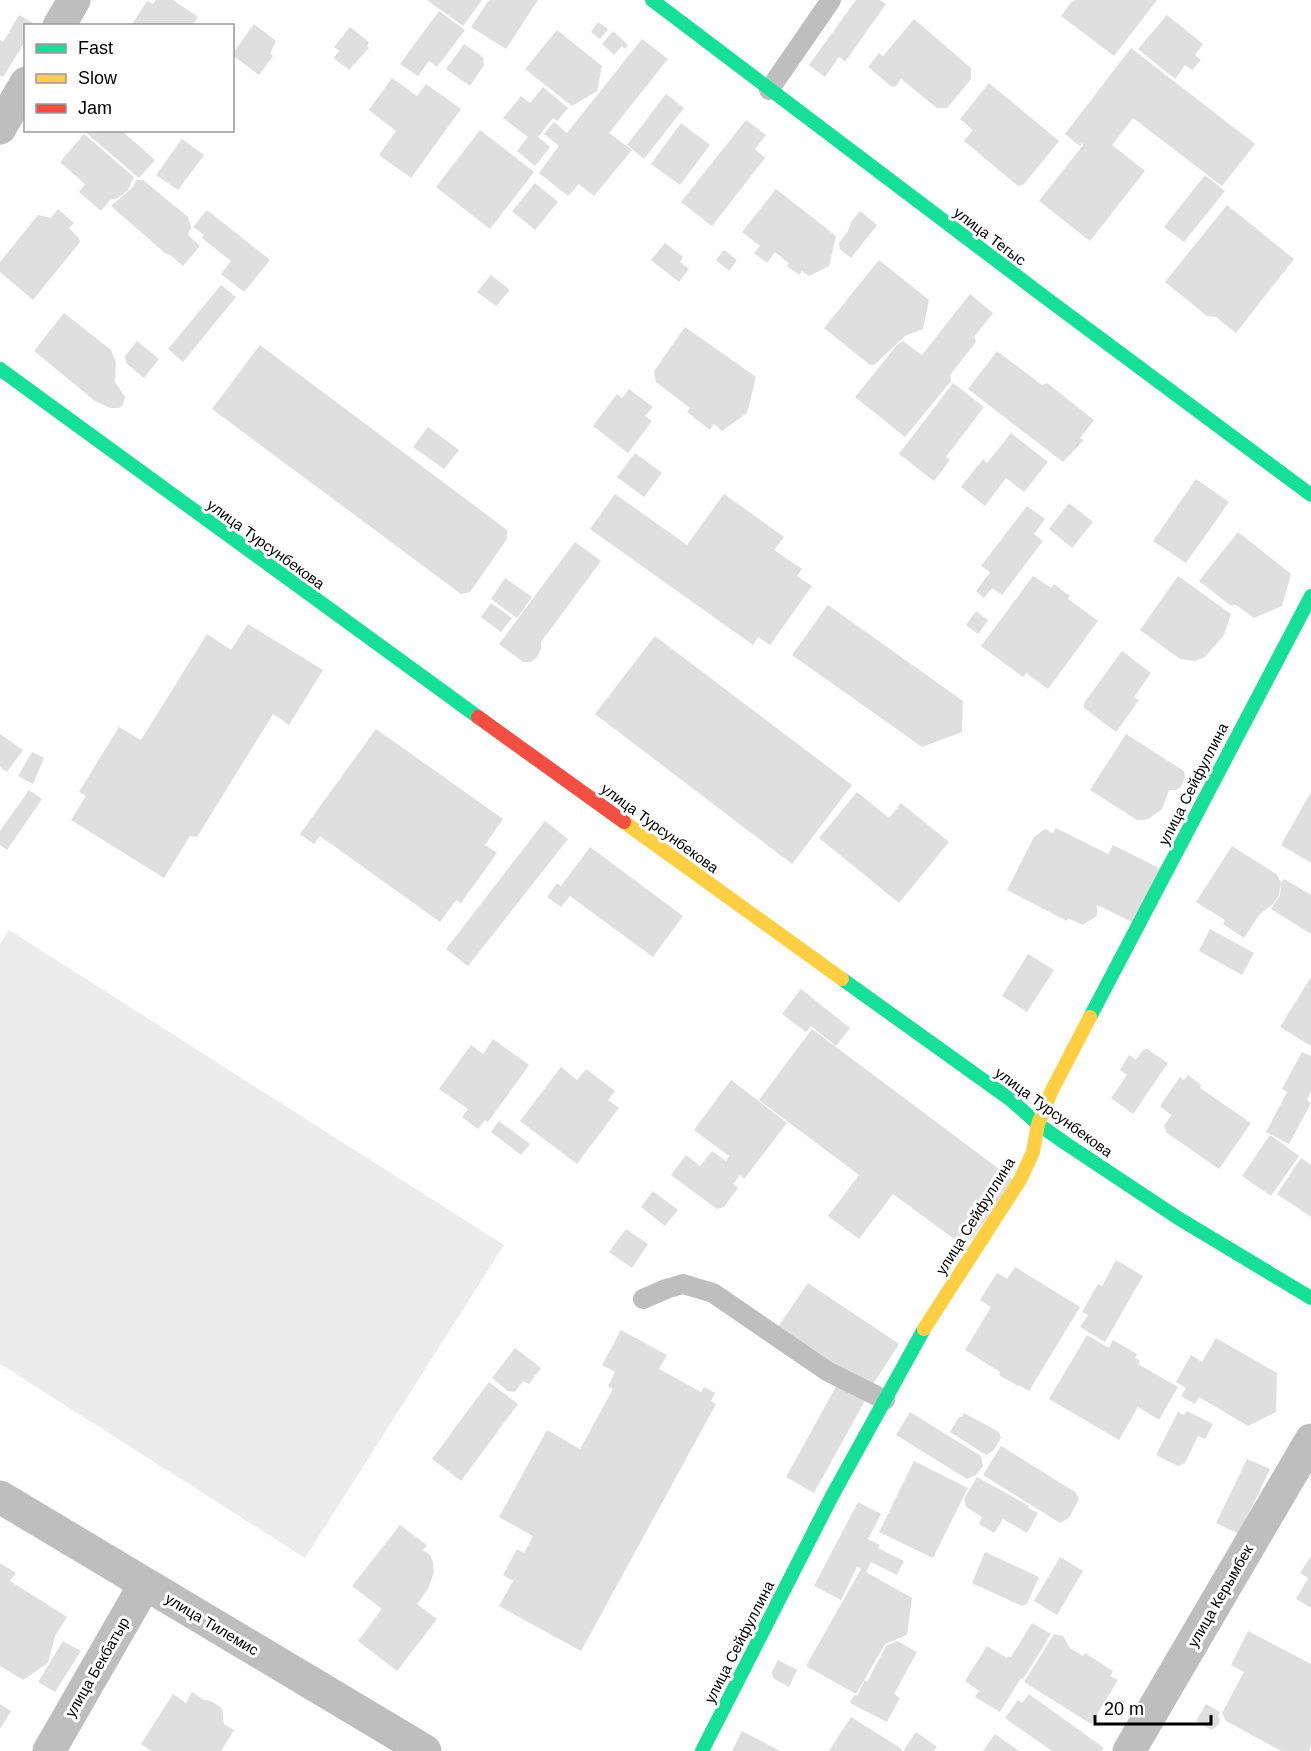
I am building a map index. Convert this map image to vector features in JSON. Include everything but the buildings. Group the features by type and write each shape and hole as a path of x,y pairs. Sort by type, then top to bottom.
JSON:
{"street":[{"path":"60,24 74,0"},
{"name":"улица Тегыс","path":"652,0 1311,495"},
{"path":"0,128 24,87"},
{"name":"улица Турсунбекова","path":"0,369 418,675 1001,1093 1038,1124 1178,1218 1311,1299"},
{"name":"улица Сейфуллина","path":"702,1751 832,1496 928,1322 1020,1180 1033,1152 1038,1124 1056,1082 1311,596"},
{"name":"улица Керымбек","path":"1129,1751 1311,1440"},
{"name":"улица Тилемис","path":"0,1497 425,1751"},
{"name":"улица Бекбатыр","path":"49,1751 145,1584"}],"lane":[{"path":"770,90 831,0"},
{"path":"642,1299 683,1284 714,1293 827,1371 885,1400"}],"shaded area":[{"path":"9,930 504,1245 305,1558 0,1364 0,944"}],"traffic: fast":[{"path":"652,0 1311,495"},
{"path":"0,369 478,717"},
{"path":"1090,1017 1311,596"},
{"path":"842,979 1011,1100 1038,1124 1065,1143 1178,1218 1311,1298"},
{"path":"702,1751 832,1496 924,1329"}],"traffic: slow":[{"path":"624,822 842,979"},
{"path":"924,1329 1020,1180 1033,1152 1038,1124 1051,1092 1090,1017"}],"traffic: jam":[{"path":"478,717 624,822"}]}
